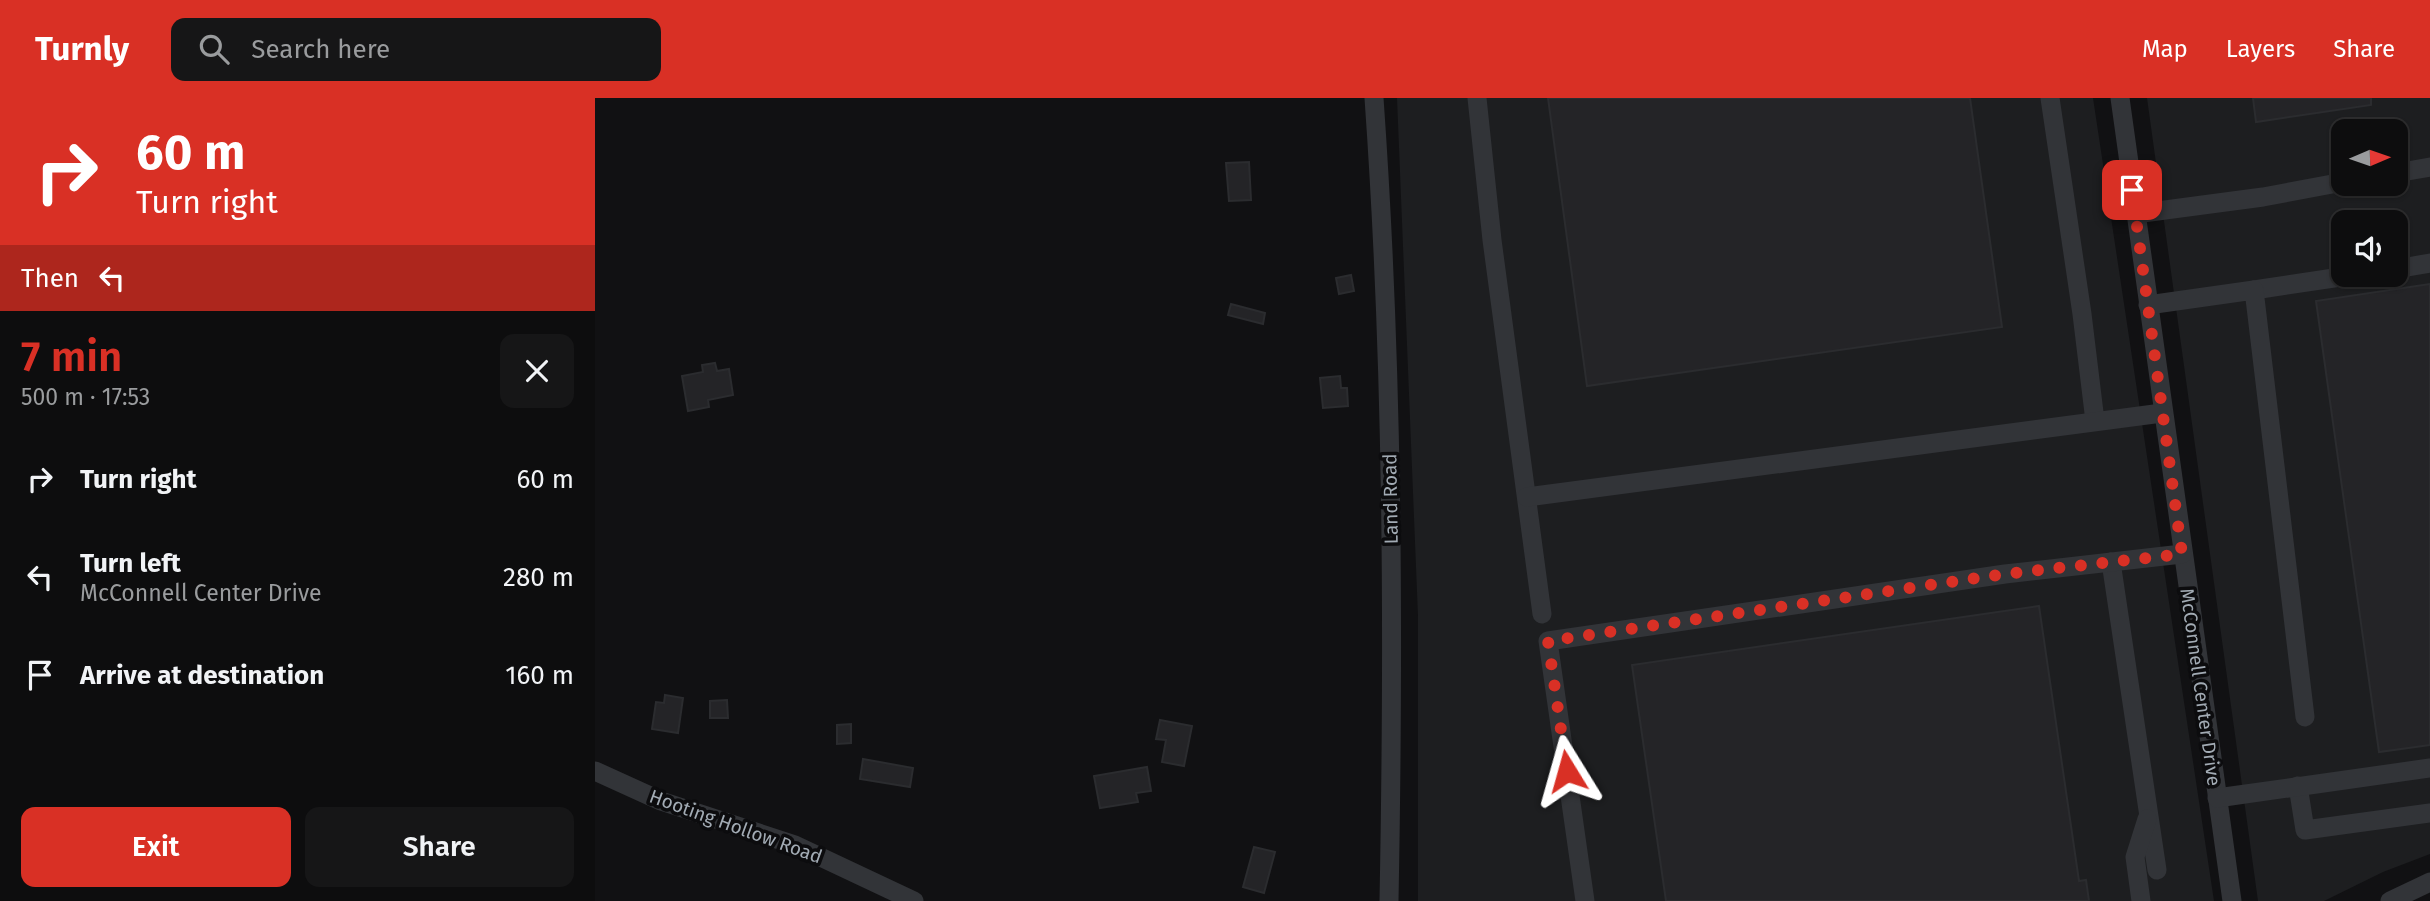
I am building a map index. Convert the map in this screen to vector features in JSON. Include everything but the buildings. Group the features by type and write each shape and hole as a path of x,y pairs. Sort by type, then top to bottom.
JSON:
{"street":[{"name":"Land Road","path":"1374,98 1389,398 1393,690 1389,901"},
{"path":"1477,98 1492,240 1542,614"},
{"path":"2050,98 2095,421"},
{"name":"McConnell Center Drive","path":"2120,98 2232,901"},
{"path":"2408,171 2430,167"},
{"path":"2136,214 2263,197 2331,184"},
{"path":"2408,266 2430,263"},
{"path":"2148,305 2331,278"},
{"path":"2254,290 2305,717"},
{"path":"1527,497 2162,413"},
{"path":"1585,901 1548,641 2005,574 2182,554"},
{"path":"2111,562 2157,870"},
{"path":"2217,798 2430,768"},
{"name":"Hooting Hollow Road","path":"595,771 661,801 795,845 914,901"},
{"path":"2298,786 2305,830 2430,813"},
{"path":"2141,901 2135,857 2148,814"},
{"path":"2390,901 2430,882"}],"shaded area":[{"path":"1397,98 2093,98 2214,901 1418,901 1418,616"},
{"path":"2147,98 2430,98 2430,854 2383,872 2324,901 2258,901"}],"route":[{"path":"1567,771 1548,641 2005,574 2182,554 2132,190"}]}
